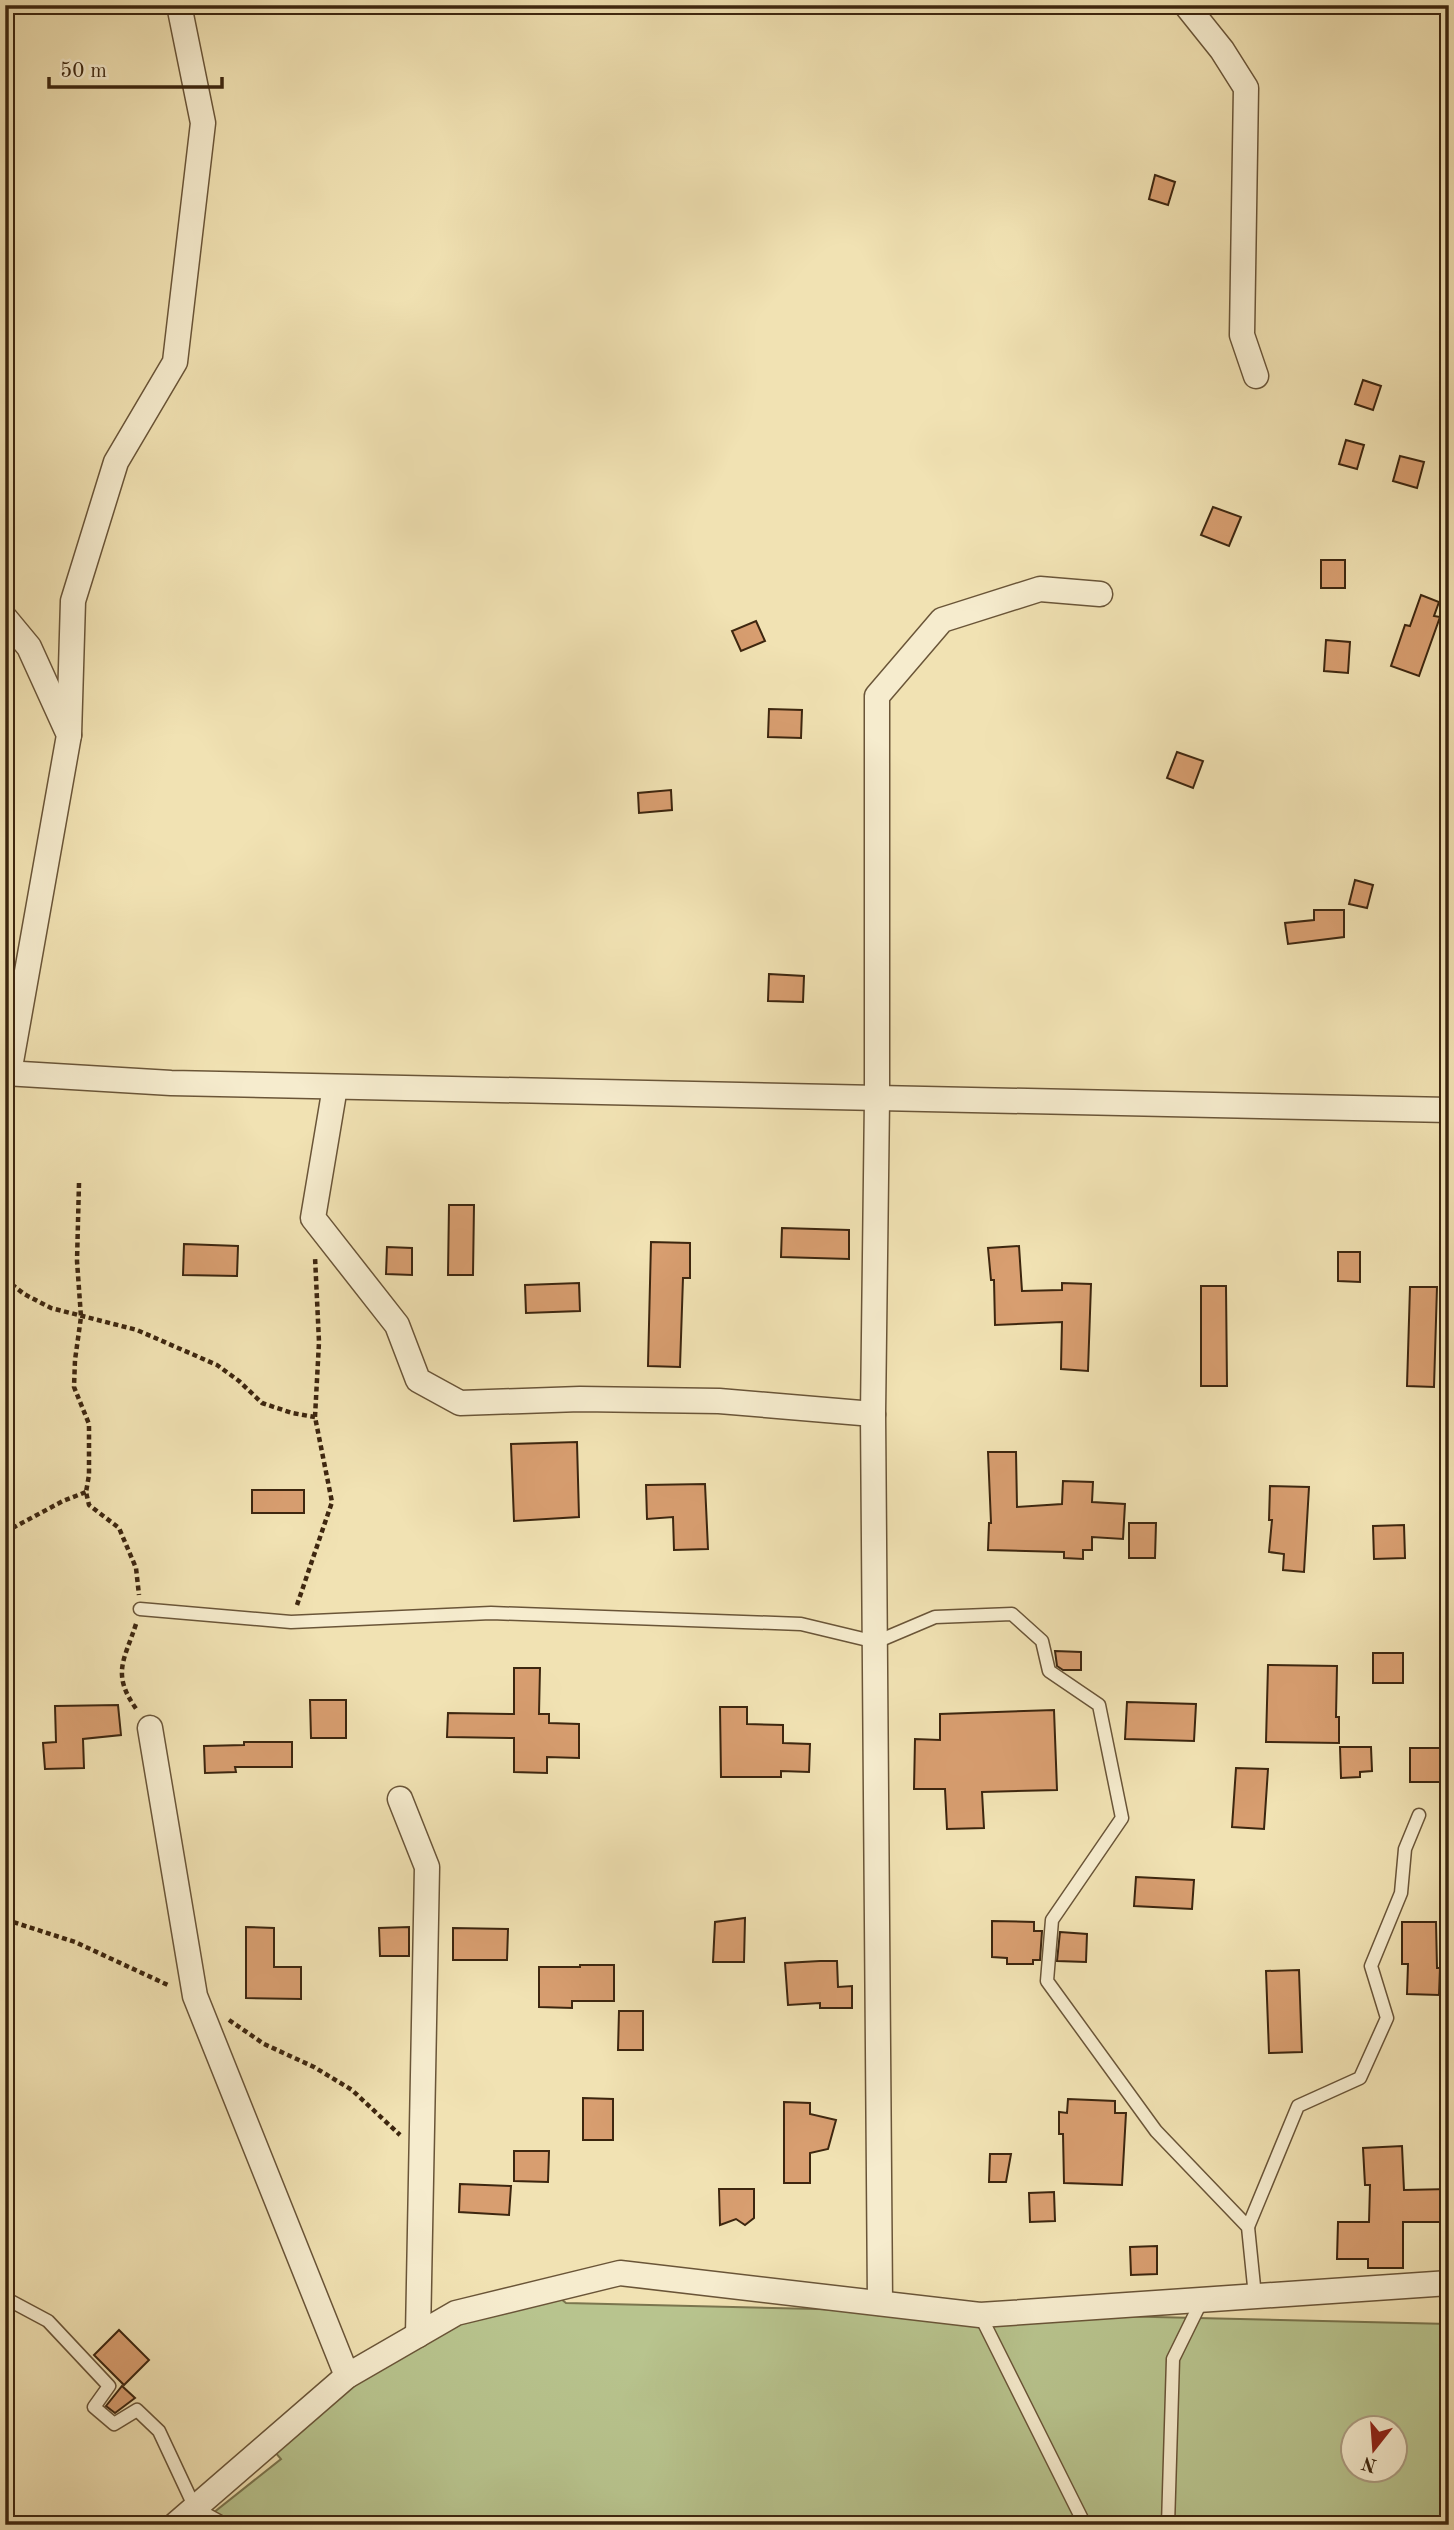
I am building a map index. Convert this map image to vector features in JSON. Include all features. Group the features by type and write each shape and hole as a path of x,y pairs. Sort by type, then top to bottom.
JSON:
{"street":[{"path":"179,5 203,123 175,362 116,462 73,601 69,735 7,1073 171,1083 1449,1110"},
{"path":"1186,5 1222,50 1246,88 1242,335 1256,376"},
{"path":"880,2303 873,1414 877,1099 877,696 942,620 1040,589 1100,594"},
{"path":"5,618 29,647 69,735"},
{"path":"335,1087 313,1218 397,1325 418,1380 460,1403 580,1399 719,1401 873,1414"},
{"path":"150,1728 195,1996 347,2376"},
{"path":"400,1799 427,1867 418,2335"},
{"path":"175,2525 347,2376 456,2313 620,2273 979,2315 1449,2283"}],"lane":[{"path":"140,1609 290,1622 492,1613 801,1624 876,1642 935,1617 1012,1614 1042,1641 1049,1671 1099,1705 1122,1818 1052,1920 1047,1981 1156,2132 1248,2227"},
{"path":"1255,2296 1248,2227 1298,2106 1360,2078 1387,2018 1371,1966 1401,1893 1405,1849 1419,1815"},
{"path":"5,2298 48,2321 109,2385 94,2407 114,2424 137,2410 159,2431 195,2508 226,2525"},
{"path":"1168,2525 1173,2360 1202,2300"},
{"path":"979,2315 1085,2525"}],"path":[{"path":"79,1183 77,1248 81,1317 74,1387 89,1424 89,1475 86,1492 89,1505 119,1528 136,1568 140,1609 122,1668 121,1682 150,1728"},
{"path":"290,1622 332,1502 315,1416 319,1342 313,1218"},
{"path":"5,1279 34,1301 160,1339 217,1365 262,1403 292,1413 315,1416"},
{"path":"5,1532 63,1501 86,1492"}],"green space":[{"path":"550,2290 566,2303 1449,2324 1449,2525 198,2525 281,2459 268,2444 456,2313"}],"building":[{"path":"1155,175 1175,182 1168,205 1149,199"},
{"path":"1363,380 1381,386 1373,410 1355,404"},
{"path":"1346,440 1364,445 1357,469 1339,464"},
{"path":"1400,456 1424,462 1417,488 1393,481"},
{"path":"1213,507 1241,517 1229,546 1201,535"},
{"path":"1321,560 1345,560 1345,588 1321,588"},
{"path":"1421,595 1439,602 1434,616 1440,617 1419,676 1391,666 1405,625 1410,626"},
{"path":"756,621 765,641 741,651 732,631"},
{"path":"1326,640 1350,642 1348,673 1324,671"},
{"path":"769,709 802,710 801,738 768,737"},
{"path":"1177,752 1203,761 1193,788 1167,778"},
{"path":"671,790 672,810 639,813 638,793"},
{"path":"1355,880 1373,885 1367,908 1349,904"},
{"path":"1314,910 1344,910 1344,937 1288,944 1285,923 1314,920"},
{"path":"769,974 804,976 803,1002 768,1001"},
{"path":"449,1205 474,1205 473,1275 448,1275"},
{"path":"782,1228 849,1230 849,1259 781,1257"},
{"path":"651,1242 690,1243 690,1278 683,1278 680,1367 648,1366"},
{"path":"184,1244 238,1246 237,1276 183,1275"},
{"path":"1019,1246 1022,1291 1062,1290 1062,1283 1091,1284 1088,1371 1061,1369 1062,1322 995,1325 994,1280 991,1280 988,1248"},
{"path":"387,1247 412,1248 412,1275 386,1274"},
{"path":"1338,1252 1360,1252 1360,1282 1338,1281"},
{"path":"579,1283 580,1311 526,1313 525,1285"},
{"path":"1201,1286 1226,1286 1227,1386 1201,1386"},
{"path":"1410,1287 1437,1287 1434,1387 1407,1386"},
{"path":"577,1442 579,1517 514,1521 511,1444"},
{"path":"988,1452 1016,1452 1017,1507 1062,1504 1063,1481 1093,1482 1092,1502 1125,1504 1123,1539 1092,1537 1092,1550 1083,1550 1083,1559 1064,1558 1064,1552 988,1550 991,1523"},
{"path":"705,1484 708,1549 674,1550 673,1517 647,1519 646,1485"},
{"path":"1270,1486 1309,1487 1304,1572 1283,1570 1284,1554 1269,1552 1272,1520 1269,1520"},
{"path":"252,1490 304,1490 304,1513 252,1513"},
{"path":"1129,1523 1156,1523 1155,1558 1129,1558"},
{"path":"1404,1525 1405,1558 1374,1559 1373,1526"},
{"path":"1055,1651 1081,1652 1081,1670 1063,1670 1057,1666"},
{"path":"1373,1653 1403,1653 1403,1683 1373,1683"},
{"path":"1268,1665 1337,1666 1336,1717 1339,1717 1339,1743 1266,1742"},
{"path":"514,1668 540,1668 539,1714 549,1714 549,1723 579,1724 579,1758 547,1757 547,1773 514,1772 514,1738 447,1737 448,1713 514,1714"},
{"path":"310,1700 346,1700 346,1738 311,1738"},
{"path":"1127,1702 1196,1704 1194,1741 1125,1739"},
{"path":"118,1705 121,1735 83,1739 84,1768 45,1769 43,1743 56,1742 55,1706"},
{"path":"720,1707 747,1707 747,1724 783,1725 783,1743 810,1744 809,1772 781,1771 781,1777 721,1777"},
{"path":"1054,1710 1057,1790 982,1792 984,1828 947,1829 945,1789 914,1789 915,1739 940,1740 940,1714"},
{"path":"244,1742 292,1742 292,1767 235,1767 236,1772 205,1773 204,1746 244,1745"},
{"path":"1340,1747 1371,1747 1372,1771 1360,1772 1360,1777 1341,1778"},
{"path":"1410,1748 1449,1748 1449,1782 1410,1782"},
{"path":"1236,1768 1268,1769 1264,1829 1232,1827"},
{"path":"1136,1877 1194,1880 1192,1909 1134,1906"},
{"path":"745,1918 744,1962 713,1962 715,1922"},
{"path":"992,1921 1034,1922 1034,1931 1042,1931 1040,1960 1033,1960 1033,1964 1007,1964 1007,1958 992,1957"},
{"path":"1402,1922 1436,1922 1437,1968 1440,1968 1439,1995 1407,1994 1408,1964 1402,1964"},
{"path":"246,1927 274,1928 274,1967 301,1967 301,1999 246,1998"},
{"path":"409,1927 409,1956 380,1956 379,1928"},
{"path":"453,1928 508,1929 507,1960 453,1960"},
{"path":"1060,1932 1087,1934 1086,1962 1057,1961"},
{"path":"837,1961 838,1987 852,1986 852,2008 820,2008 820,2003 788,2005 785,1963"},
{"path":"614,1965 614,2001 572,2001 572,2008 539,2007 539,1967"},
{"path":"1299,1970 1302,2052 1269,2053 1266,1971"},
{"path":"619,2011 643,2011 643,2050 618,2050"},
{"path":"583,2098 613,2099 613,2140 583,2140"},
{"path":"1068,2099 1115,2101 1115,2113 1126,2113 1122,2185 1064,2183 1063,2134 1059,2134 1059,2112 1067,2113"},
{"path":"784,2102 810,2103 810,2114 836,2120 828,2149 810,2153 810,2183 784,2183"},
{"path":"1402,2146 1404,2190 1449,2189 1449,2211 1443,2212 1443,2222 1403,2222 1403,2268 1368,2268 1368,2259 1337,2259 1338,2222 1369,2222 1370,2185 1365,2185 1363,2148"},
{"path":"514,2151 549,2151 548,2182 514,2181"},
{"path":"990,2154 1011,2154 1006,2182 989,2182"},
{"path":"460,2184 511,2186 509,2215 459,2212"},
{"path":"719,2189 754,2189 754,2218 745,2225 736,2219 720,2225"},
{"path":"1054,2192 1055,2221 1030,2222 1029,2193"},
{"path":"1157,2246 1157,2274 1131,2275 1130,2247"},
{"path":"119,2330 149,2360 124,2385 94,2355"},
{"path":"122,2386 135,2398 115,2413 106,2406"}]}
